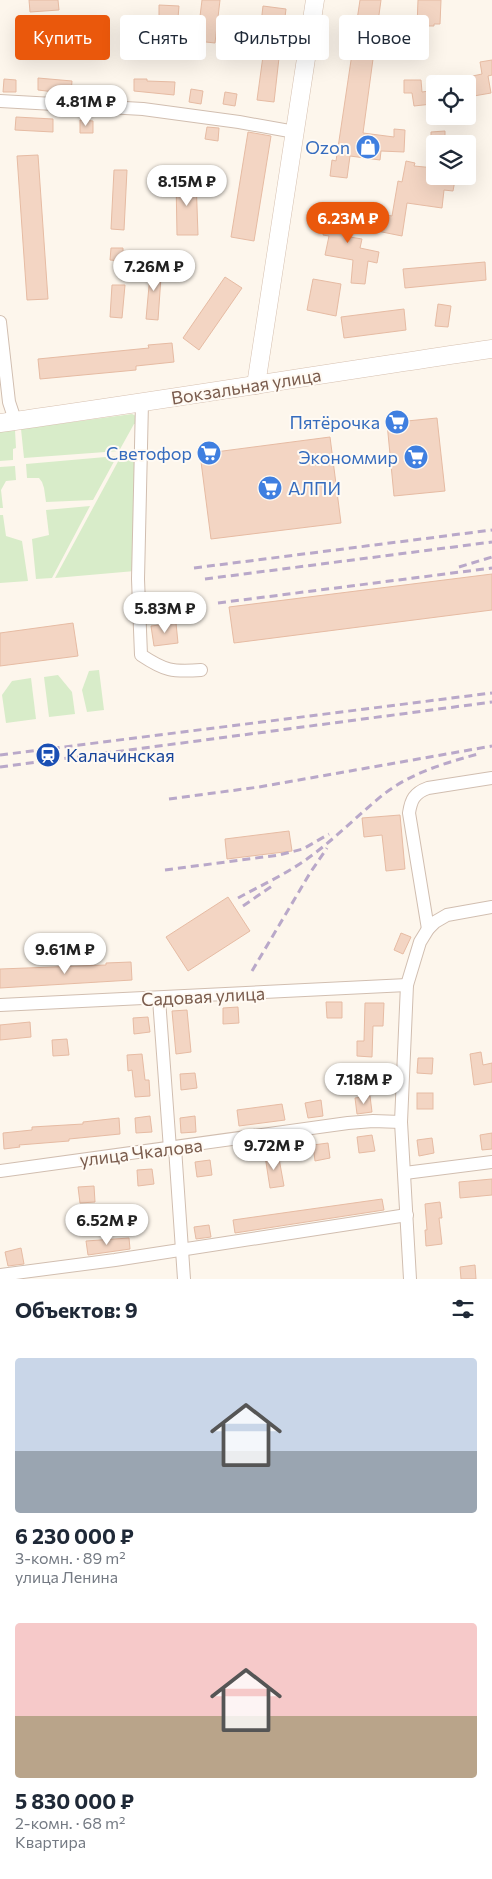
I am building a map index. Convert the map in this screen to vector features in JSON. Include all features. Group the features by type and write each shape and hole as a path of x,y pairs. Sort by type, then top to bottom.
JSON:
{"main road":[{"path":"256,385 315,0"},
{"name":"Вокзальная улица","path":"8,422 492,350"}],"street":[{"path":"0,101 143,109 239,122 295,132"},
{"path":"0,322 9,402 8,422"},
{"path":"142,402 138,578 141,655 166,669 177,671 201,670"},
{"path":"428,929 409,814 412,799 419,791 428,788 492,778"},
{"path":"410,1279 401,1122 407,985 420,942 435,922 446,915 492,907"},
{"name":"Садовая улица","path":"0,1006 407,985"},
{"path":"158,999 184,1279"},
{"name":"улица Чкалова","path":"0,1171 172,1149 348,1123 373,1121 401,1122"},
{"path":"405,1173 492,1162"},
{"path":"0,1275 115,1260 407,1215"}],"green space":[{"path":"132,414 136,416 139,424 134,424 119,451 24,458 21,429"},
{"path":"15,430 16,448 13,449 13,460 0,461 0,431"},
{"path":"139,455 135,571 55,578 121,456"},
{"path":"117,456 93,500 46,502 44,488 39,478 27,478 26,464"},
{"path":"15,466 16,480 6,481 1,490 3,508 0,508 0,467"},
{"path":"90,506 52,578 36,579 32,539 49,535 46,510"},
{"path":"0,515 3,515 6,536 22,541 28,581 0,583"},
{"path":"99,670 104,710 87,712 82,690 89,671"},
{"path":"58,675 72,692 75,714 49,717 44,677"},
{"path":"31,678 36,719 6,723 2,695 12,681"}],"building":[{"path":"29,0 58,0 59,10 30,12"},
{"path":"202,0 220,0 218,15 216,15 215,43 206,42 206,15 200,15"},
{"path":"360,0 381,0 379,15 358,15"},
{"path":"418,0 441,0 440,24 429,26 429,15 417,15"},
{"path":"159,5 179,6 178,15 159,15"},
{"path":"263,6 286,9 285,15 262,15"},
{"path":"262,60 279,60 274,102 257,100"},
{"path":"351,60 373,60 363,133 394,137 394,129 405,130 404,152 381,151 380,160 350,156 347,178 330,176 332,160 336,161"},
{"path":"492,60 492,75 488,76 491,93 476,96 476,75 482,74 480,62"},
{"path":"38,78 72,81 71,94 38,90"},
{"path":"4,79 16,80 16,92 3,92"},
{"path":"134,79 175,82 174,95 134,91"},
{"path":"404,80 421,80 422,92 426,91 426,105 414,106 412,93 404,93"},
{"path":"191,89 203,91 201,104 189,102"},
{"path":"225,92 237,94 235,106 223,104"},
{"path":"16,117 53,119 53,132 15,130"},
{"path":"80,120 93,121 93,133 80,133"},
{"path":"207,127 219,128 218,141 205,139"},
{"path":"445,131 445,135 431,135 431,132"},
{"path":"248,132 271,136 254,241 231,237"},
{"path":"38,155 48,299 27,300 17,156"},
{"path":"406,161 415,163 414,166 426,167 426,185 454,185 453,191 444,190 442,208 407,203 402,236 372,230 375,213 392,216 398,181 402,182"},
{"path":"114,170 127,170 124,230 111,229"},
{"path":"196,178 198,235 177,235 176,179"},
{"path":"334,206 355,209 350,237 362,239 360,248 379,252 377,263 368,261 365,284 351,283 353,260 325,255 329,236 323,235 325,223 331,224"},
{"path":"111,248 123,248 123,261 110,260"},
{"path":"485,262 486,280 405,288 403,269"},
{"path":"151,264 163,265 158,320 146,319"},
{"path":"225,277 242,288 199,350 183,338"},
{"path":"313,279 341,284 336,316 307,310"},
{"path":"112,285 125,285 122,318 110,317"},
{"path":"438,304 451,306 448,327 435,326"},
{"path":"404,309 406,330 344,338 341,317"},
{"path":"172,343 174,362 136,366 136,370 40,379 38,359 149,348 148,345"},
{"name":"Экономмир","path":"437,418 445,491 394,496 387,423"},
{"name":"АЛПИ","path":"330,437 341,523 211,539 200,454"},
{"path":"492,574 492,610 234,643 229,607"},
{"path":"73,623 78,656 0,666 0,633"},
{"path":"176,623 178,643 154,646 151,626"},
{"path":"400,815 405,869 386,871 382,835 364,837 362,818"},
{"path":"289,831 292,851 227,859 225,839"},
{"path":"228,897 250,931 188,971 166,937"},
{"path":"401,933 411,937 403,954 394,950"},
{"path":"131,962 132,980 0,988 0,969 106,965 106,963"},
{"path":"326,1002 342,1002 342,1018 327,1018"},
{"path":"365,1003 384,1003 383,1026 373,1026 372,1057 357,1056 357,1041 364,1041"},
{"path":"238,1007 239,1023 223,1024 223,1008"},
{"path":"187,1010 191,1052 176,1054 172,1011"},
{"path":"148,1017 150,1032 134,1034 133,1018"},
{"path":"30,1022 31,1037 0,1040 0,1025"},
{"path":"67,1039 69,1055 53,1056 52,1040"},
{"path":"481,1052 483,1065 492,1063 492,1082 474,1085 470,1054"},
{"path":"142,1054 145,1080 149,1080 150,1096 135,1097 132,1070 128,1071 127,1055"},
{"path":"418,1058 433,1058 432,1074 417,1073"},
{"path":"195,1073 197,1088 181,1090 180,1074"},
{"path":"417,1093 433,1093 433,1109 417,1109"},
{"path":"370,1096 372,1112 357,1114 355,1098"},
{"path":"321,1100 323,1116 308,1118 305,1103"},
{"path":"282,1104 285,1120 239,1126 237,1110"},
{"path":"150,1116 152,1132 136,1133 135,1118"},
{"path":"195,1116 196,1132 181,1133 180,1118"},
{"path":"119,1118 120,1134 19,1145 20,1147 4,1149 3,1133 32,1130 32,1127 83,1124 83,1122"},
{"path":"492,1133 492,1149 482,1150 480,1135"},
{"path":"372,1135 375,1151 359,1153 357,1137"},
{"path":"432,1138 434,1153 419,1156 417,1140"},
{"path":"328,1143 330,1158 315,1161 313,1145"},
{"path":"278,1153 284,1186 270,1188 265,1156"},
{"path":"210,1160 212,1175 197,1177 195,1162"},
{"path":"152,1169 154,1184 138,1186 137,1170"},
{"path":"492,1179 492,1195 460,1198 459,1182"},
{"path":"94,1186 95,1202 80,1203 78,1187"},
{"path":"382,1199 384,1210 235,1233 233,1220"},
{"path":"440,1202 442,1218 439,1218 442,1244 426,1246 425,1204"},
{"path":"209,1225 211,1237 196,1239 194,1227"},
{"path":"129,1238 130,1249 88,1255 86,1241"},
{"path":"21,1248 24,1264 8,1266 5,1252"},
{"path":"475,1265 476,1279 461,1279 460,1267"}],"railway":[{"path":"194,568 492,530"},
{"path":"205,579 492,542"},
{"path":"459,567 492,557"},
{"path":"218,603 492,568"},
{"path":"0,755 492,693"},
{"path":"0,767 492,702"},
{"path":"169,799 259,787 492,746"},
{"path":"238,898 303,862 384,794 405,780 429,769 478,754"},
{"path":"165,870 279,855 303,849 329,834"},
{"path":"252,971 327,848"},
{"path":"243,906 272,886"}],"place":[{"name":"Ozon","path":"368,147"},
{"name":"Пятёрочка","path":"397,422"},
{"name":"Светофор","path":"209,453"},
{"name":"Экономмир","path":"416,457"},
{"name":"АЛПИ","path":"270,488"},
{"name":"Калачинская","path":"48,755"}]}
